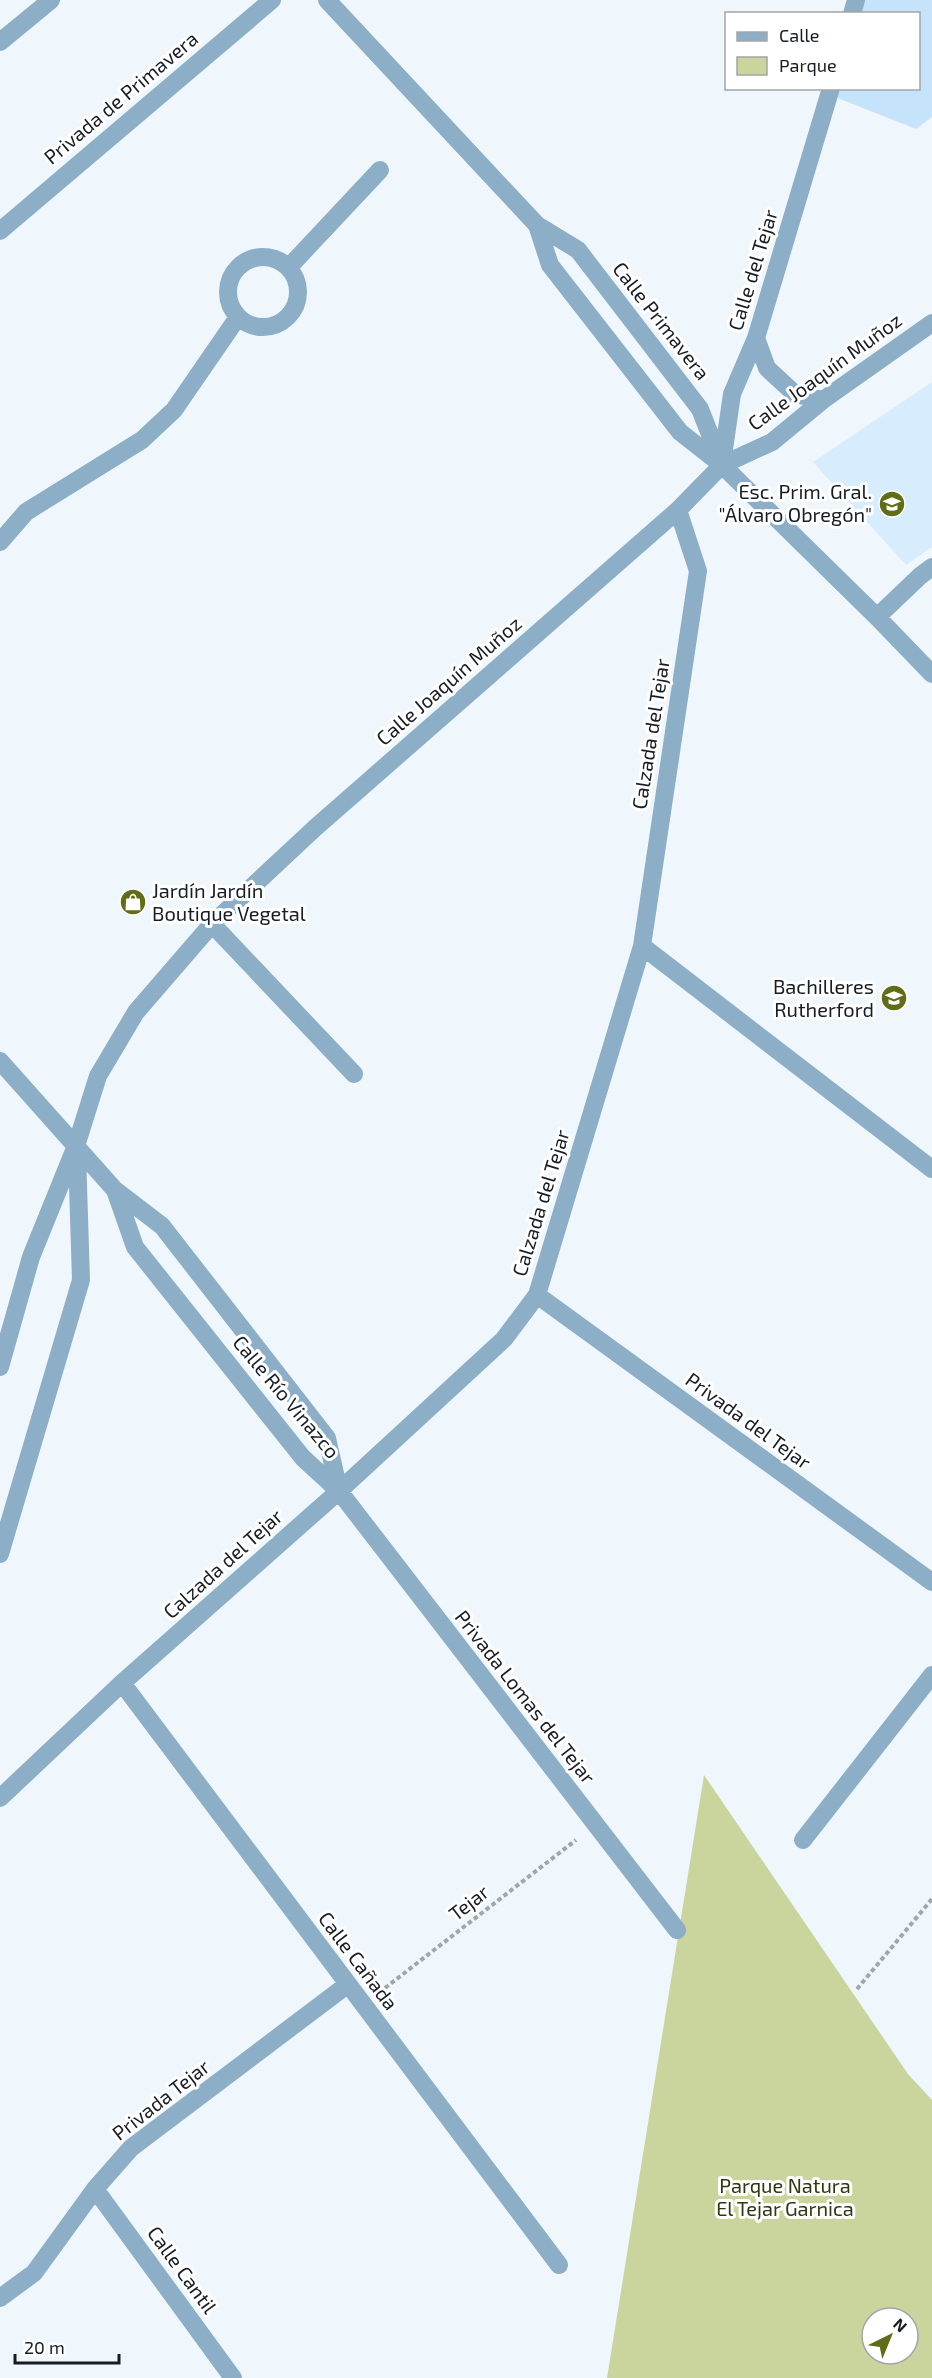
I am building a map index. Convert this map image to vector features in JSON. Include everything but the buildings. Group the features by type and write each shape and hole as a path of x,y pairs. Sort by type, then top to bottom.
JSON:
{"street":[{"path":"0,42 51,0"},
{"name":"Privada de Primavera","path":"0,231 272,0"},
{"name":"Calle Primavera","path":"327,0 537,225 578,250 700,409 722,465"},
{"name":"Calle del Tejar","path":"722,465 732,394 756,338 830,90"},
{"path":"289,267 380,170"},
{"name":"Calle Primavera","path":"537,225 550,265 680,432 722,465 878,617 932,674"},
{"path":"254,257 273,257 289,267 297,283 298,301 288,317 272,326 254,326 238,317 229,301 229,283 238,266 254,257"},
{"path":"0,542 26,512 142,440 174,410 238,317"},
{"name":"Calle Joaquín Muñoz","path":"76,1146 98,1076 135,1012 212,924 315,828 678,510 722,465 772,442 823,400 932,323"},
{"path":"756,338 767,368 795,394 823,400"},
{"name":"Calzada del Tejar","path":"0,1798 122,1683 339,1491 504,1339 537,1295 642,946 698,571 678,510"},
{"path":"878,617 932,567"},
{"path":"212,924 354,1074"},
{"path":"642,946 932,1169"},
{"name":"Calle Río Vinazco","path":"0,1061 115,1190 162,1226 327,1438 339,1491"},
{"path":"0,1367 31,1257 76,1146"},
{"path":"0,1554 81,1280 76,1146"},
{"name":"Calle Río Vinazco","path":"115,1190 135,1247 303,1458 339,1491"},
{"name":"Privada del Tejar","path":"537,1295 932,1582"},
{"name":"Privada Lomas del Tejar","path":"339,1491 677,1930"},
{"path":"803,1840 932,1675"},
{"name":"Calle Cañada","path":"122,1683 362,2006 559,2265"},
{"name":"Privada Tejar","path":"0,2298 34,2273 95,2189 131,2148 347,1985"},
{"name":"Calle Cantil","path":"95,2189 232,2378"}],"path":[{"name":"Tejar","path":"362,2006 595,1824"},
{"path":"857,1989 932,1899"}],"shaded area":[{"name":"Esc. Prim. Gral. \"Álvaro Obregón\"","path":"932,382 932,547 906,565 813,462"}],"green space":[{"name":"Parque Natura El Tejar Garnica","path":"704,1775 908,2074 932,2100 932,2378 607,2378"}],"place":[{"name":"Esc. Prim. Gral. \"Álvaro Obregón\"","path":"892,504"},
{"name":"Jardín Jardín Boutique Vegetal","path":"133,902"},
{"name":"Bachilleres Rutherford","path":"894,998"}]}
